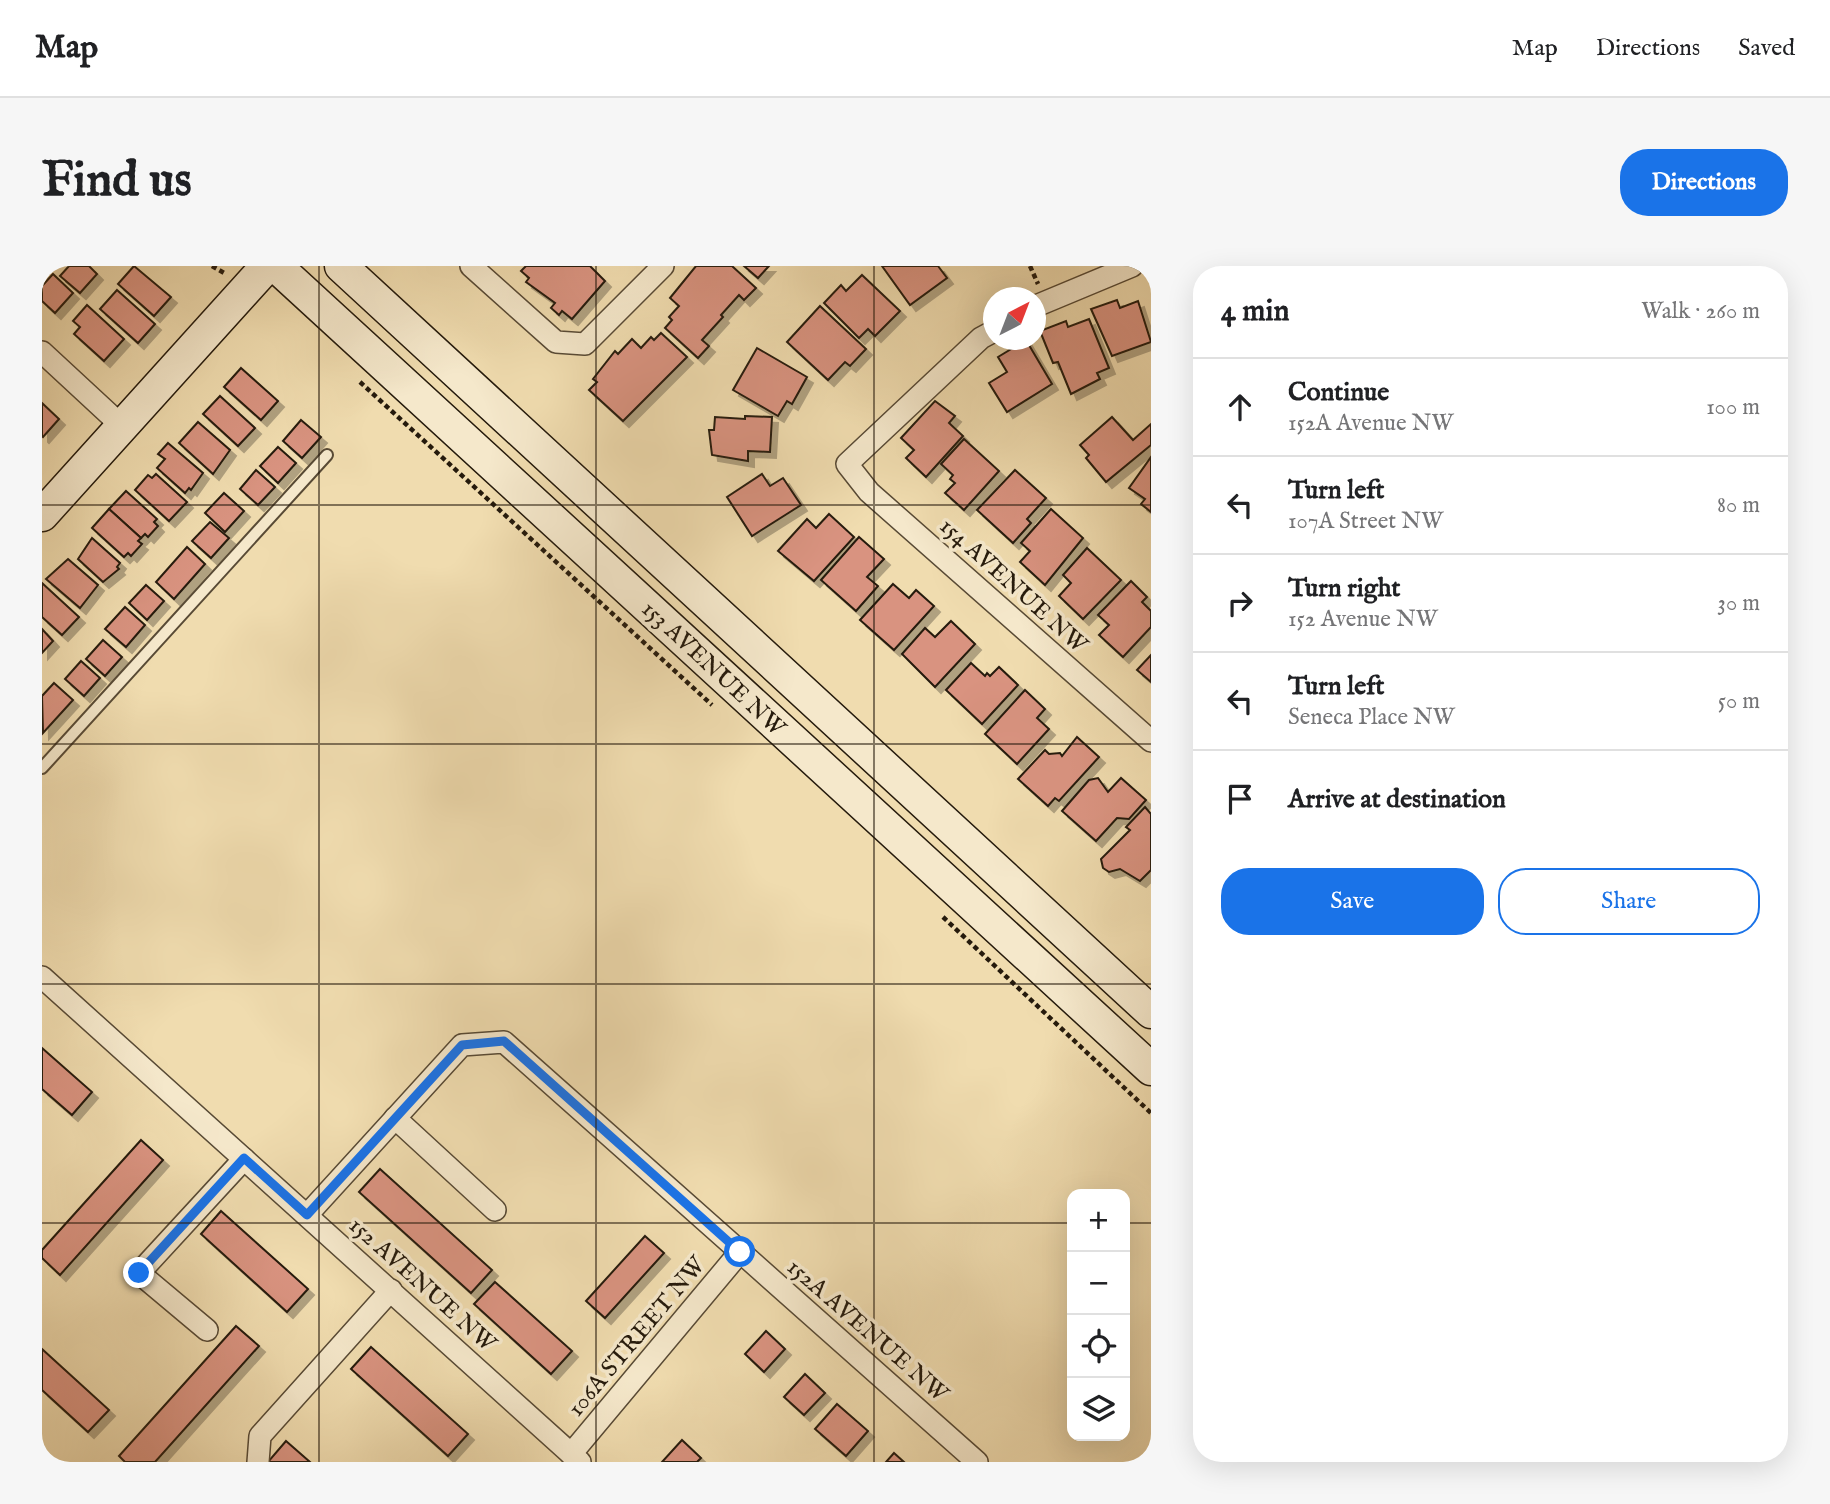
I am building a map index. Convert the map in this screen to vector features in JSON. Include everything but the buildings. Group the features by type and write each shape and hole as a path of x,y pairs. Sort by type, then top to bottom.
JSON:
{"main road":[{"path":"42,515 267,266"},
{"name":"153 AVENUE NW","path":"276,266 1151,1069"},
{"name":"153 AVENUE NW","path":"341,266 1151,1012"}],"street":[{"path":"471,266 556,342 585,344 663,266"},
{"path":"1046,301 1132,266"},
{"name":"154 AVENUE NW","path":"983,337 847,464 869,492 1151,741"},
{"path":"42,352 122,427"},
{"name":"152 AVENUE NW","path":"42,977 576,1458"},
{"name":"152A AVENUE NW","path":"395,1118 462,1045 504,1041 977,1462"},
{"path":"307,1215 395,1118 495,1210"},
{"path":"207,1331 139,1273 244,1158"},
{"name":"106A STREET NW","path":"576,1458 740,1252"},
{"path":"258,1462 260,1436 391,1290"}],"lane":[{"path":"42,768 327,455"}],"path":[{"path":"212,266 220,271"},
{"path":"353,376 719,712"},
{"path":"941,915 1151,1113"}],"route":[{"path":"139,1273 244,1158 307,1215 462,1045 504,1041 740,1252"}]}
